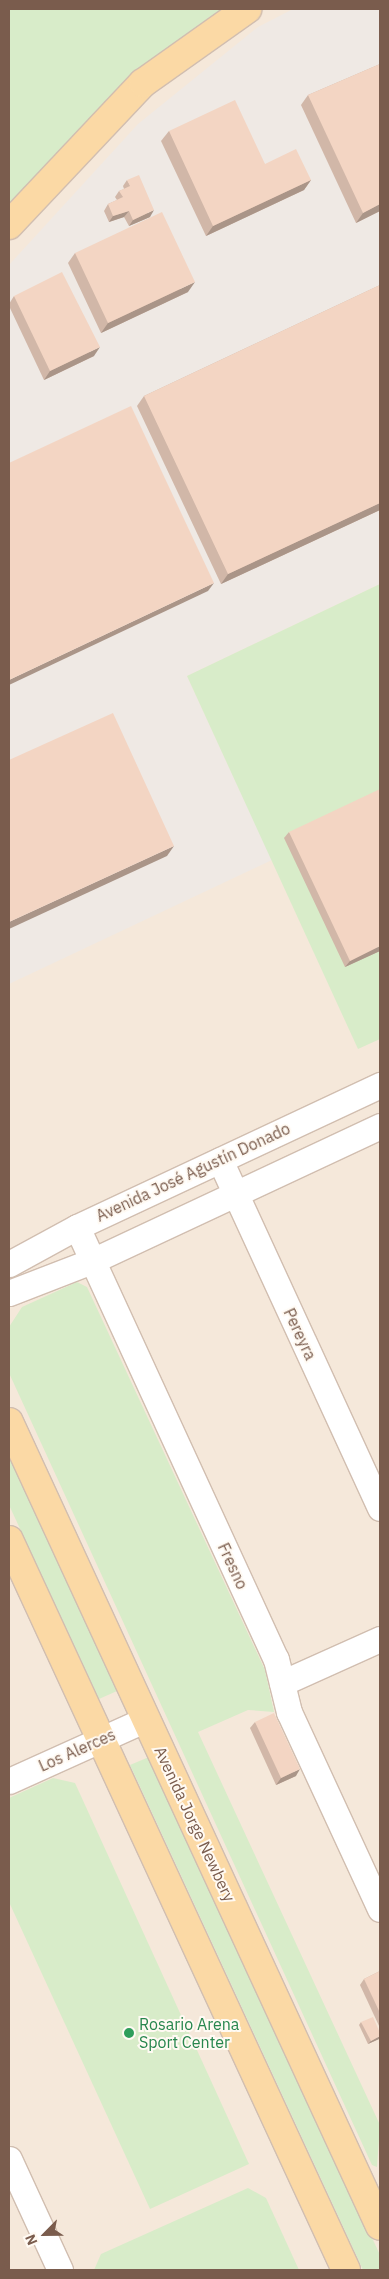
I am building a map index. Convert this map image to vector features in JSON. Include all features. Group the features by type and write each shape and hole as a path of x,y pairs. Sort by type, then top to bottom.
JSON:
{"main road":[{"path":"9,225 143,83 247,9"},
{"name":"Avenida Jorge Newbery","path":"9,1422 380,2226"},
{"path":"9,1540 346,2270"}],"street":[{"path":"9,1292 92,1261 380,1127 372,1089"},
{"name":"Avenida José Agustín Donado","path":"9,1264 77,1227 372,1089"},
{"name":"Pereyra","path":"220,1160 380,1508"},
{"name":"Fresno","path":"77,1227 276,1659 289,1712 374,1877 380,1909"},
{"path":"282,1683 380,1639"},
{"name":"Los Alerces","path":"9,1781 146,1719"},
{"path":"9,2159 53,2268"}],"shaded area":[{"path":"9,9 380,9 380,2270 9,2270"},
{"path":"293,9 380,9 380,584 187,676 272,860 9,984 9,265 138,124 258,27"}],"green space":[{"path":"9,9 247,9 232,16 9,225"},
{"path":"380,584 380,1039 358,1049 187,676"},
{"path":"77,1282 87,1287 265,1670 274,1712 248,1710 198,1732 380,2125 377,2167 372,2165 9,1373 9,1327 22,1307"},
{"path":"9,1454 117,1691 99,1699 9,1505"},
{"path":"149,1757 380,2255 380,2270 363,2270 130,1765"},
{"name":"Rosario Arena Sport Center","path":"53,1778 75,1783 249,2164 150,2209 9,1902 9,1798"},
{"path":"248,2188 266,2198 299,2270 94,2270 101,2254"}],"building":[{"path":"380,64 380,204 363,213 308,95"},
{"path":"235,100 265,164 296,149 311,180 213,226 169,131"},
{"path":"139,175 154,210 133,220 129,211 113,216 108,204 123,197 119,191 130,186 127,180"},
{"path":"162,212 195,282 108,323 75,253"},
{"path":"62,272 100,347 50,371 14,296"},
{"path":"380,285 380,503 228,574 144,396"},
{"path":"131,406 214,583 9,680 9,463"},
{"path":"113,713 174,846 9,922 9,760"},
{"path":"380,789 380,946 350,961 289,832"},
{"path":"274,1713 300,1769 281,1778 255,1722"},
{"path":"380,1971 380,2013 364,1979"},
{"path":"373,2017 380,2036 371,2041 361,2022"}],"place":[{"name":"Rosario Arena Sport Center","path":"129,2033"}]}
